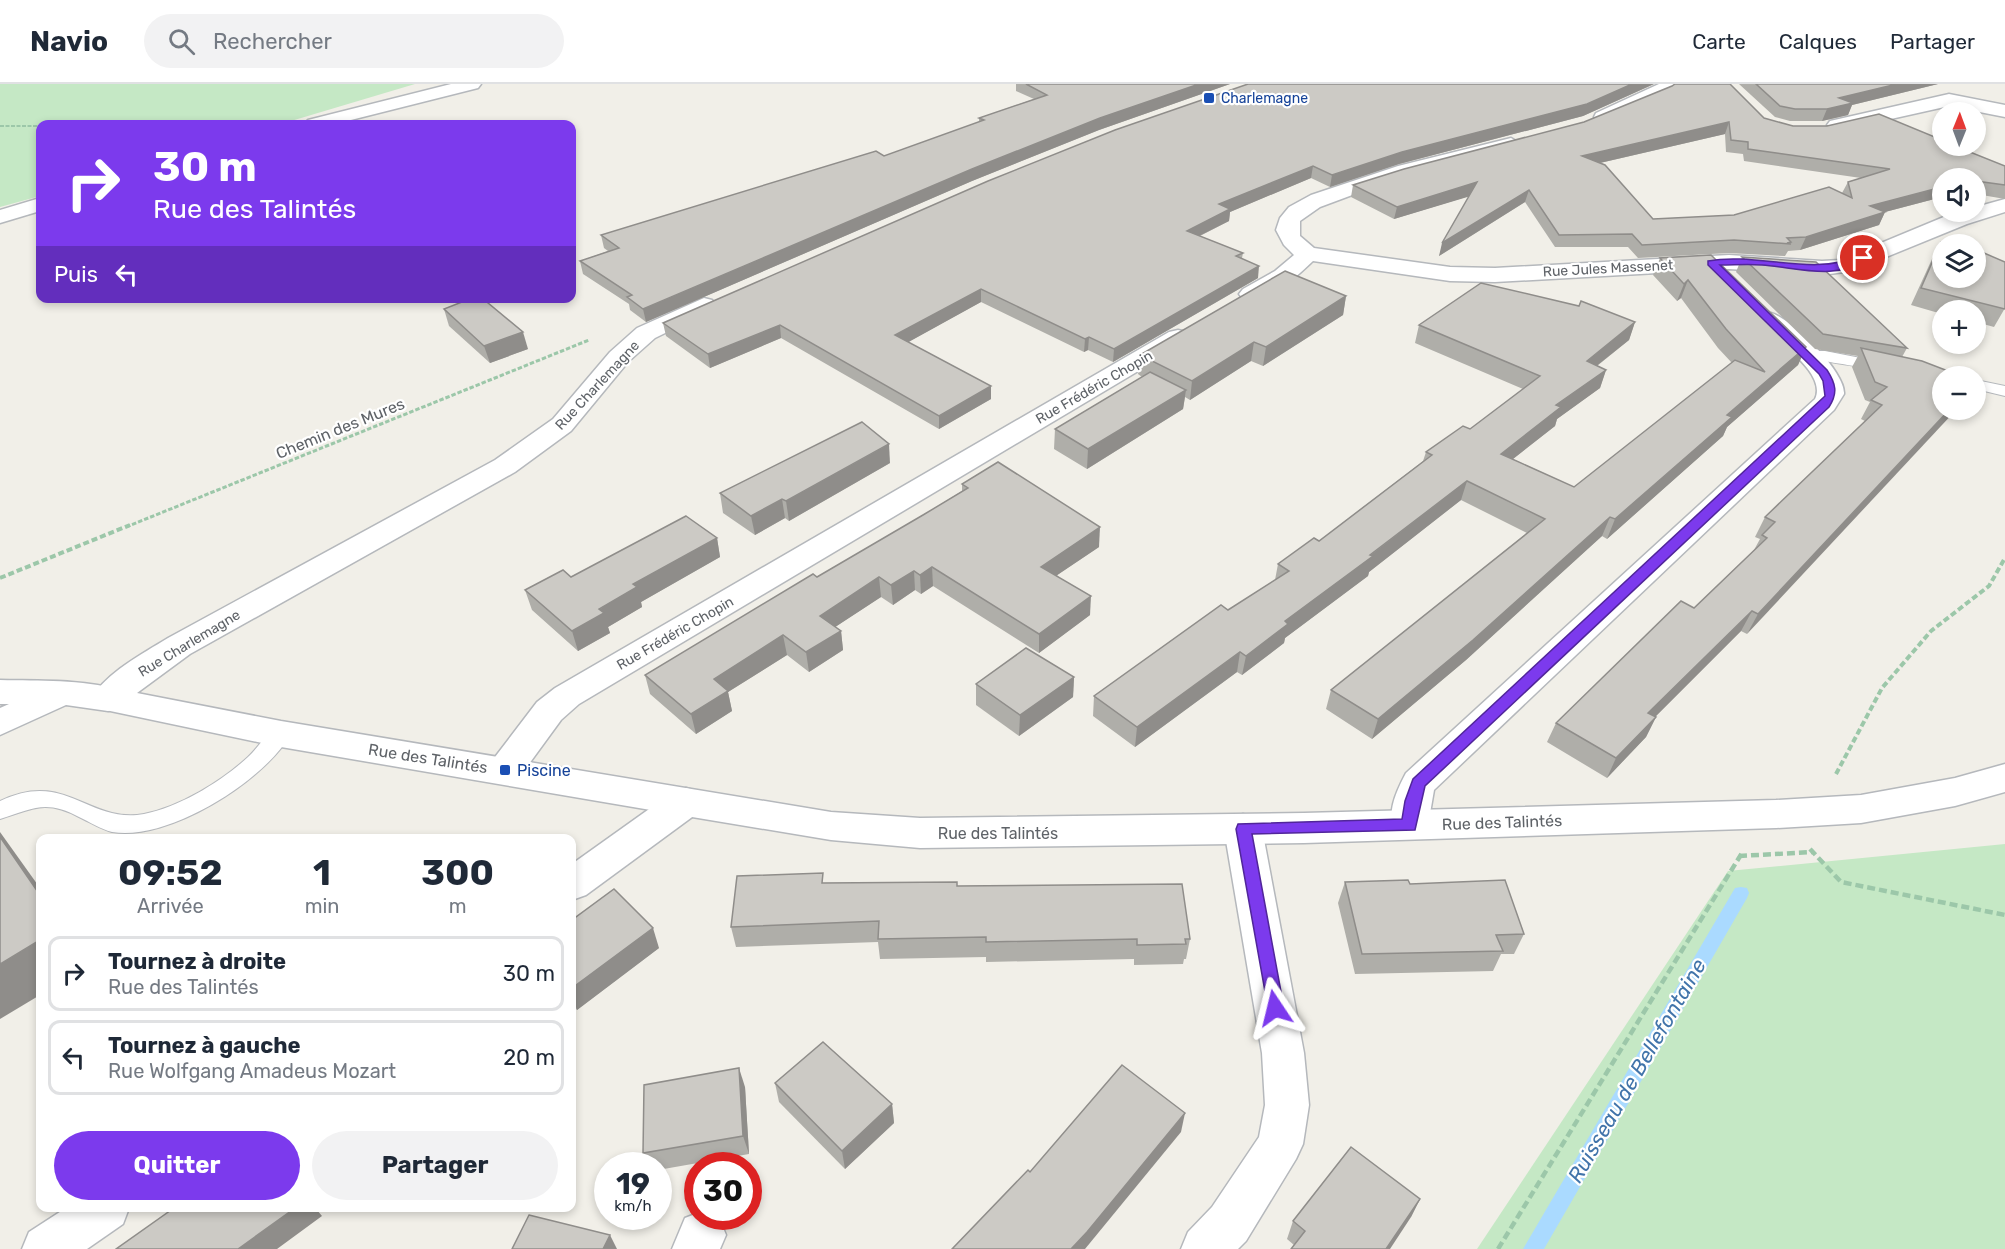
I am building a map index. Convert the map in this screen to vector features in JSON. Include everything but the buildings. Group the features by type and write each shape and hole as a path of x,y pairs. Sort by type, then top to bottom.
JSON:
{"street":[{"path":"331,120 472,84"},
{"path":"1585,124 1674,84"},
{"path":"1822,129 1948,100 2005,111"},
{"path":"1232,306 1283,276 1308,254 1293,245 1288,234 1288,224 1296,212 1312,203 1411,167 1531,139"},
{"path":"0,217 36,205"},
{"name":"Rue Jules Massenet","path":"1308,254 1450,274 1496,275 1761,262 1822,268 1844,266 1959,219 2005,205"},
{"path":"1409,825 1412,801 1419,783 1826,404 1831,396 1829,381 1807,355 1712,263"},
{"name":"Rue Charlemagne","path":"108,699 148,666 179,646 505,466 562,426 619,357 646,333 729,294"},
{"name":"Rue Frédéric Chopin","path":"505,770 549,711 567,696 1201,324"},
{"name":"Rue des Talintés","path":"0,692 64,693 108,699 281,734 831,826 920,833 1243,829 1776,814 1861,809 1955,792 2005,778"},
{"path":"0,723 64,693"},
{"path":"576,881 686,802"},
{"path":"1205,1249 1229,1224 1280,1144 1287,1105 1283,1053 1243,829"},
{"path":"46,1249 100,1212"}],"lane":[{"path":"1807,355 1825,355 1900,370"},
{"path":"1986,387 2005,390"},
{"path":"0,811 30,799 47,797 59,798 111,823 151,821 181,810 253,764 281,734"}],"path":[{"path":"0,126 36,126"},
{"name":"Chemin des Mures","path":"0,578 598,337"},
{"path":"1497,1249 1738,856 1776,814 1832,781 1882,688 1931,631 1989,586 2005,558"},
{"path":"1776,814 1841,882 2005,915"},
{"path":"1738,856 1813,852"}],"green space":[{"path":"0,84 415,84 294,120 36,120 36,197 0,207"},
{"path":"2005,844 2005,1249 1477,1249 1728,871"}],"waterway":[{"name":"Ruisseau de Bellefontaine","path":"1533,1249 1741,893"}],"place":[{"name":"Charlemagne","path":"1209,98"},
{"name":"Piscine","path":"505,770"}],"route":[{"path":"1275,1008 1243,829 1409,825 1412,801 1419,783 1826,404 1831,396 1829,381 1807,355 1712,263 1761,262 1822,268 1844,266 1863,258"}]}
